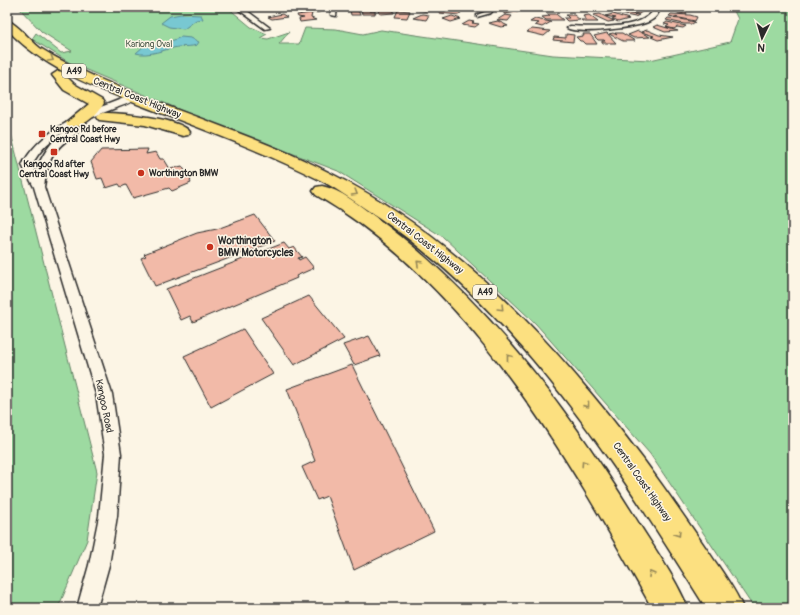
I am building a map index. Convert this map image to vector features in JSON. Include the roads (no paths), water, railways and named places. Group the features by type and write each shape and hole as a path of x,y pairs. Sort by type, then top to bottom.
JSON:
{"highway":[{"name":"Central Coast Highway","path":"7,24 32,47 49,58 130,101 276,166 334,197 399,245 448,290 506,354 558,423 596,481 671,608"},
{"name":"Central Coast Highway","path":"7,37 18,49 58,75 283,157 323,176 374,205 408,228 459,269 501,308 531,339 591,410 631,464 726,608"},
{"path":"58,75 69,87 97,103 94,110 75,127"},
{"path":"104,117 122,116 146,120 166,125 197,138 219,141"}],"street":[{"path":"238,7 267,28"},
{"path":"334,7 334,15"},
{"path":"479,16 489,12 492,7"},
{"path":"570,28 610,28 637,24 655,16 658,11 658,7"},
{"name":"Kangoo Road","path":"87,608 101,558 112,484 113,454 104,394 39,187 27,165 30,157 40,144 51,135 104,117 130,101"},
{"name":"Kangoo Road","path":"39,187 42,163 51,149 60,140 75,127 130,101"},
{"path":"40,144 51,149"}],"water":[{"path":"181,14 201,15 203,19 196,20 184,29 169,27 161,23 170,16"},
{"path":"181,37 191,38 199,42 195,46 178,47 146,54 136,53 145,45 164,44"}],"place":[{"name":"Kangoo Rd before Central Coast Hwy","path":"42,134"},
{"name":"Kangoo Rd after Central Coast Hwy","path":"54,152"},
{"name":"Worthington BMW","path":"141,173"},
{"name":"Worthington BMW Motorcycles","path":"210,247"}],"park label":[{"name":"Kariong Oval","path":"149,44"}]}
